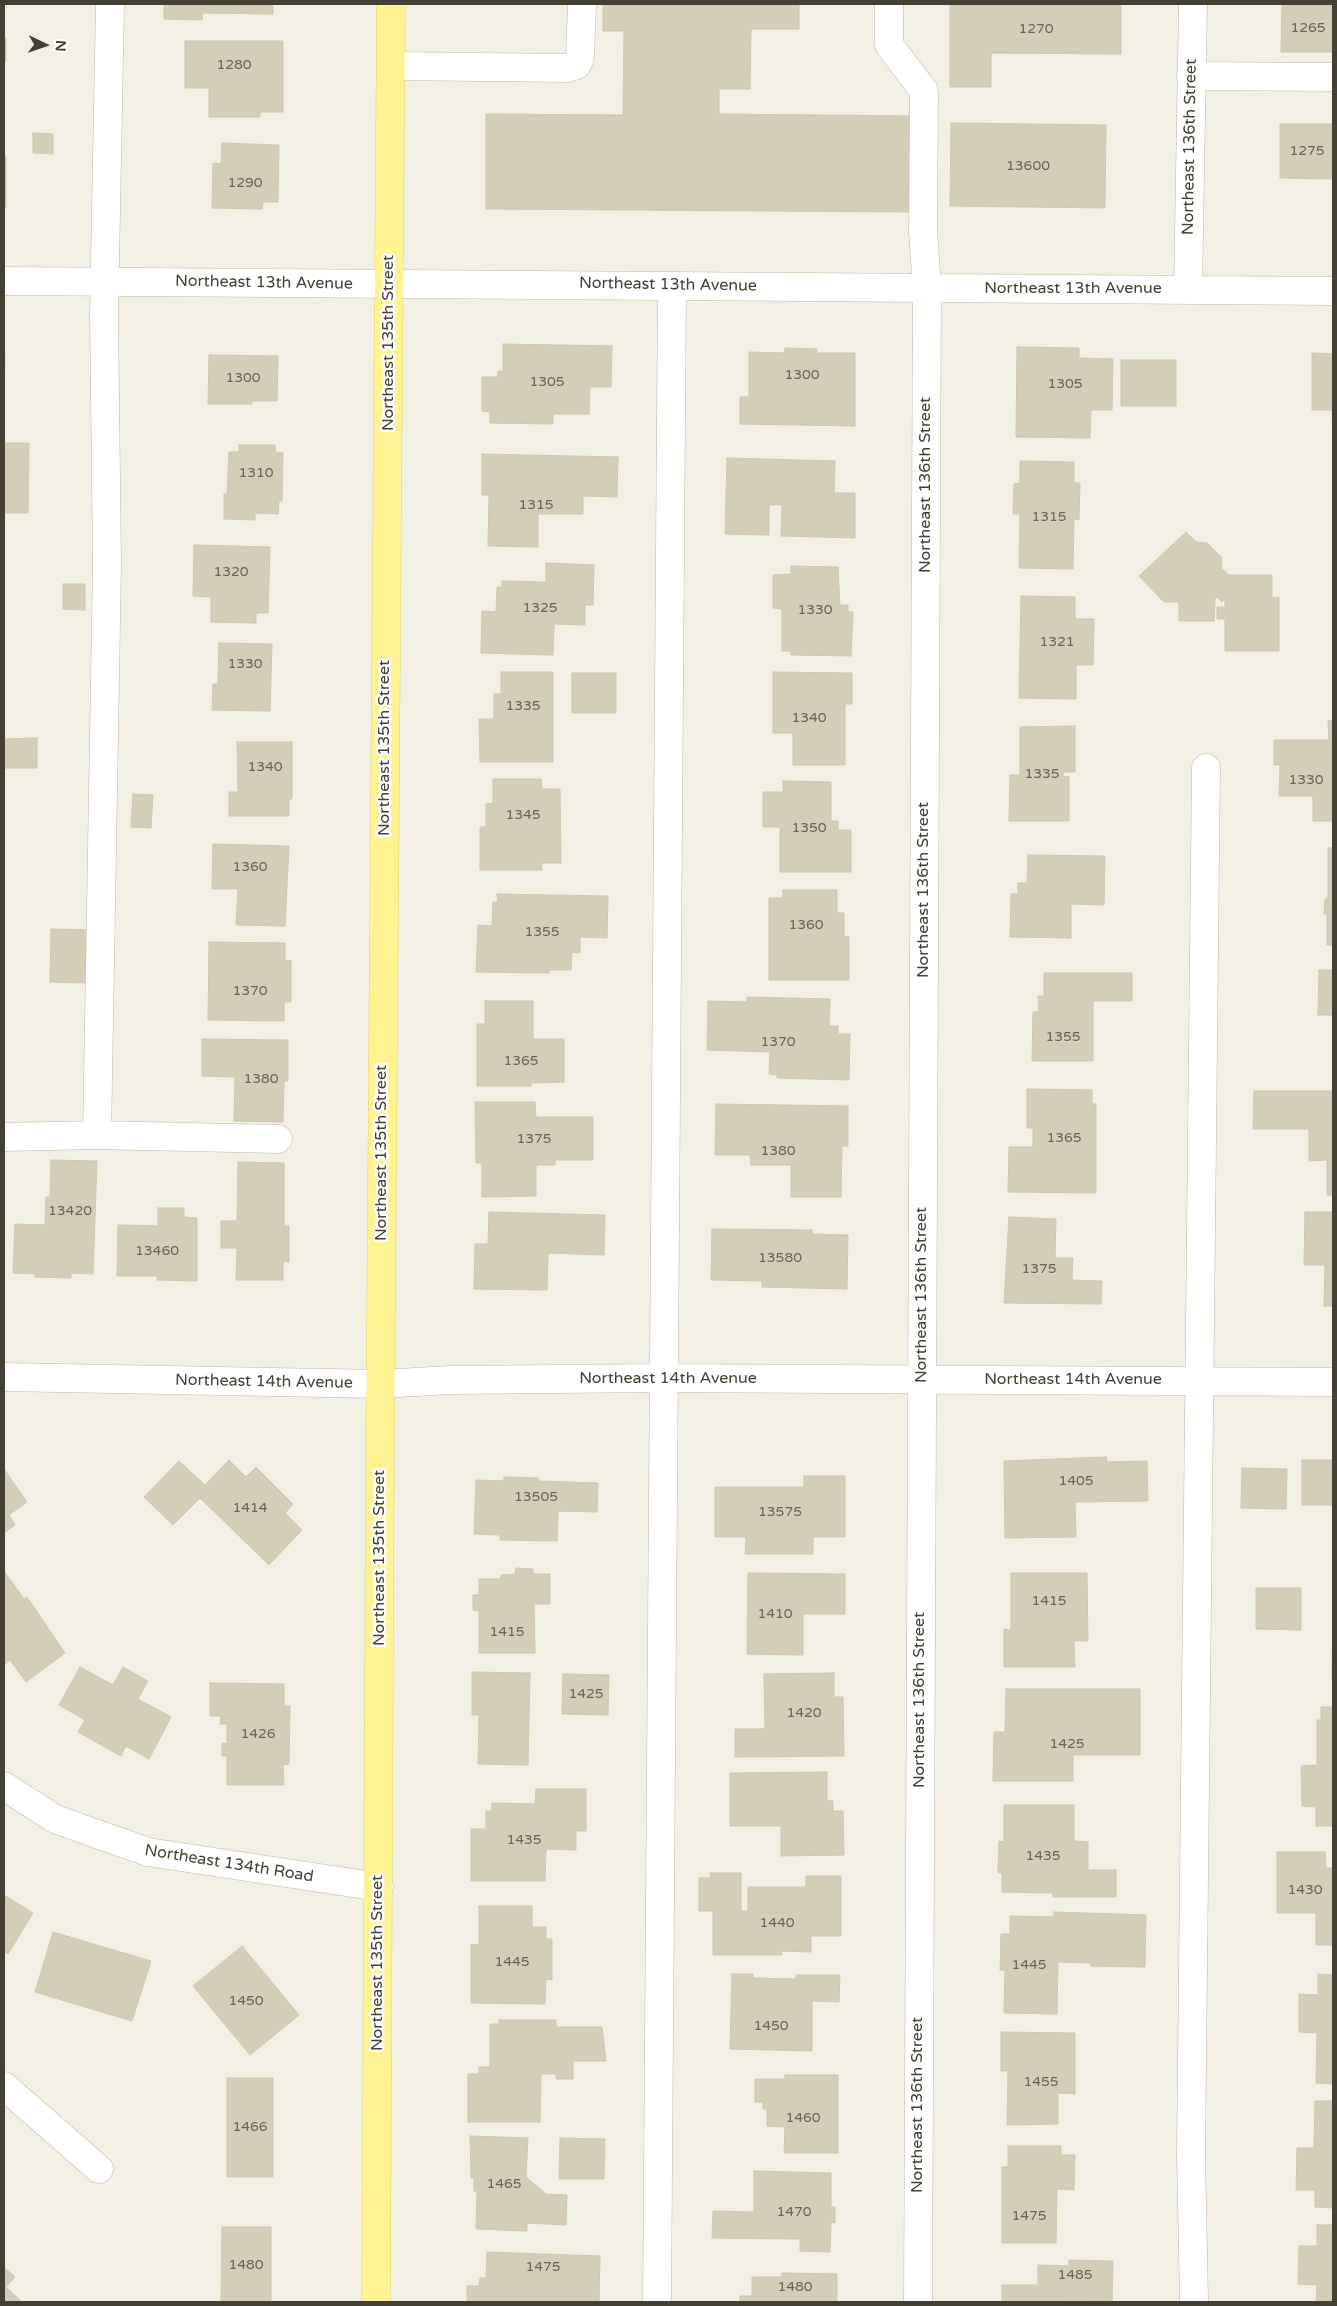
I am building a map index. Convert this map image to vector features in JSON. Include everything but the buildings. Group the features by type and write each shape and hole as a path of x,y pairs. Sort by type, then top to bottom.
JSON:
{"main road":[{"name":"Northeast 135th Street","path":"376,2302 391,4"}],"street":[{"path":"97,1135 107,564 104,282 110,4"},
{"path":"391,66 568,68 577,65 580,58 582,4"},
{"name":"Northeast 136th Street","path":"889,4 889,45 924,91 923,231 928,288 921,1379 918,2302"},
{"name":"Northeast 136th Street","path":"1188,290 1193,4"},
{"path":"1192,76 1333,77"},
{"name":"Northeast 13th Avenue","path":"4,281 389,286 466,283 1333,291"},
{"path":"656,2302 672,286"},
{"path":"1194,2302 1191,2154 1206,768"},
{"path":"4,1137 97,1135 278,1139"},
{"name":"Northeast 14th Avenue","path":"4,1377 381,1384 450,1380 663,1378 1333,1382"},
{"name":"Northeast 134th Road","path":"4,1786 56,1819 148,1852 379,1888"},
{"path":"4,2086 99,2169"}]}
